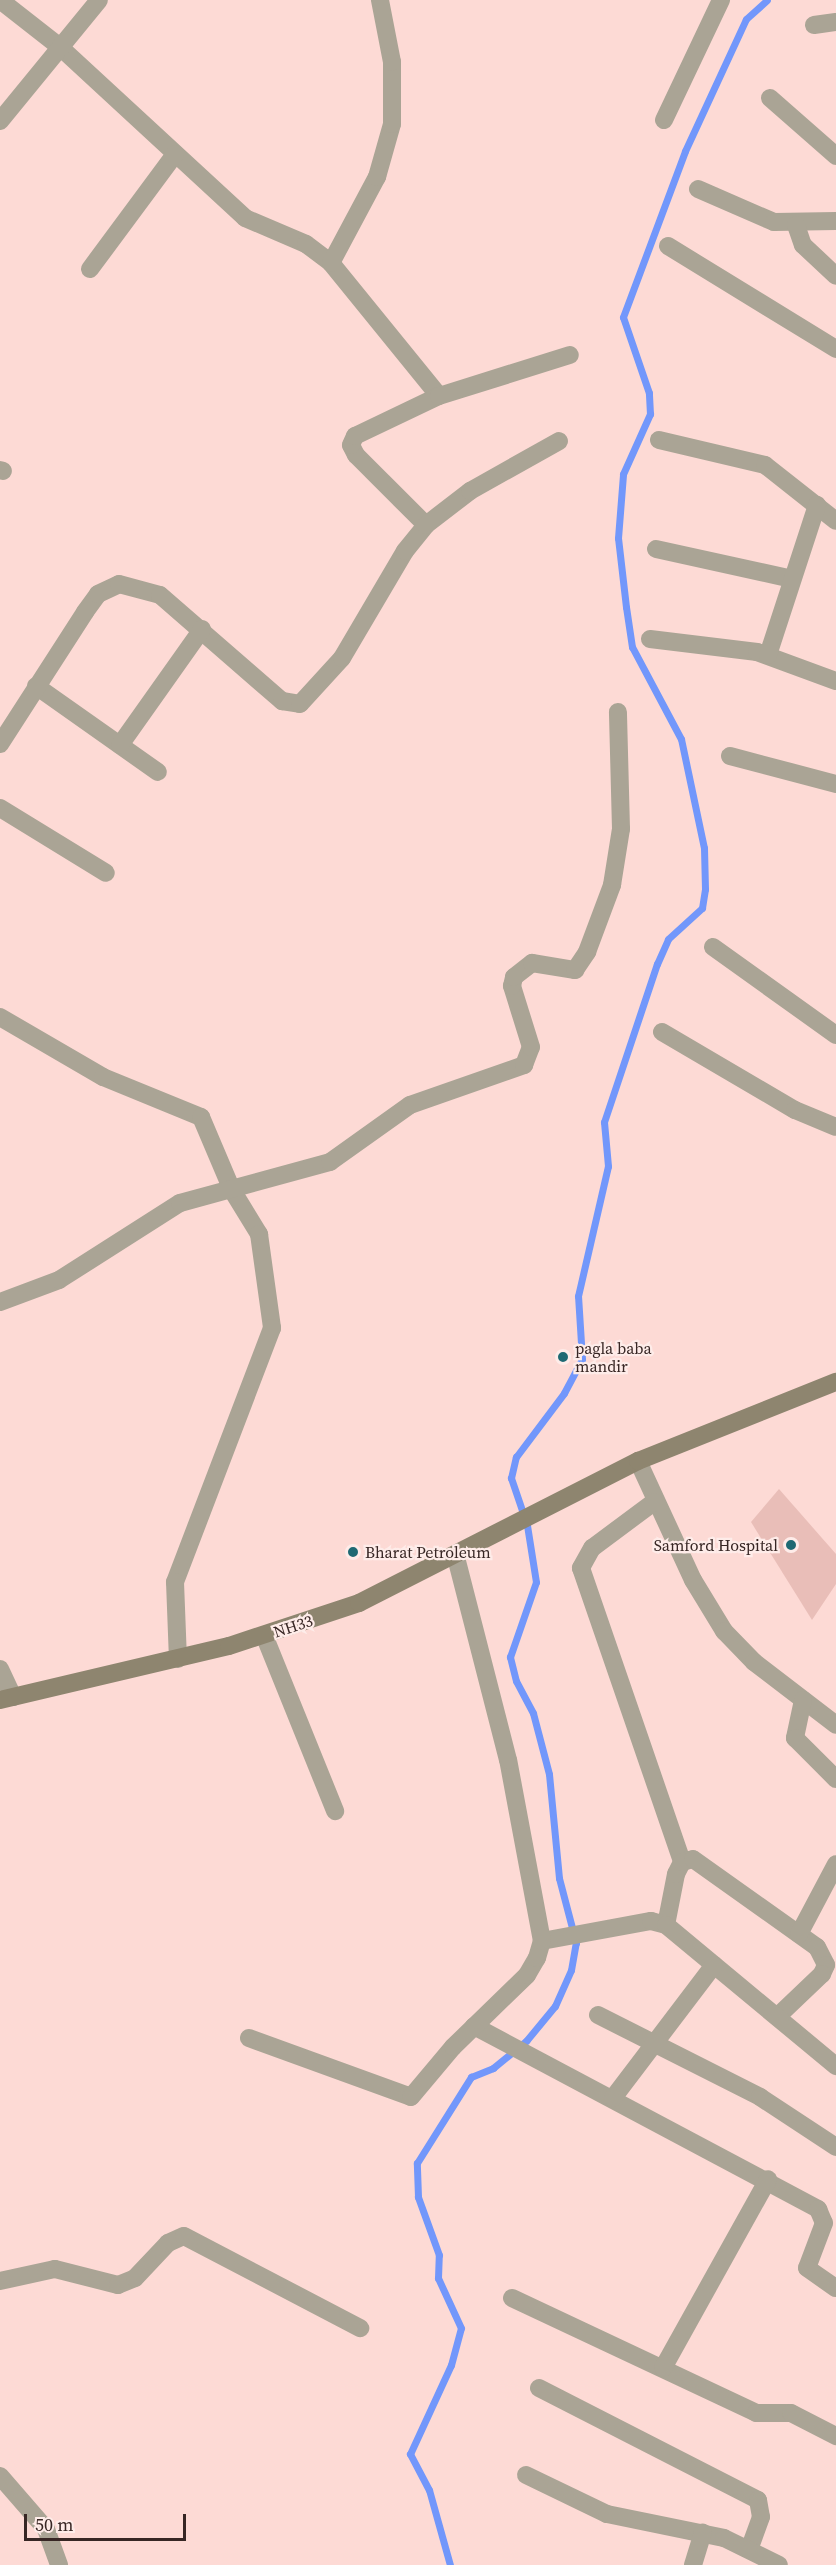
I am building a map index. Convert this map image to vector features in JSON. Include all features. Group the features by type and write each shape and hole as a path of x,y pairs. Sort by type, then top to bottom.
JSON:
{"main road":[{"name":"NH33","path":"6,1699 178,1659 264,1635 359,1603 456,1557 565,1496 638,1461 836,1382"}],"street":[{"path":"0,0 60,47 244,218 306,244 331,263 439,396"},
{"path":"0,121 99,0"},
{"path":"331,263 377,177 392,124 392,62 380,0"},
{"path":"664,120 721,0"},
{"path":"814,25 836,22"},
{"path":"770,98 836,156"},
{"path":"90,268 175,154"},
{"path":"698,189 753,216 796,225 836,221"},
{"path":"796,225 803,245 836,276"},
{"path":"668,246 836,350"},
{"path":"426,525 351,445 360,431 439,396 570,355"},
{"path":"659,440 765,465 836,520"},
{"path":"1,739 85,612 108,587 147,588 202,629 282,701 300,704 342,658 405,551 426,525 470,491 559,441"},
{"path":"768,655 817,505"},
{"path":"656,549 792,579"},
{"path":"120,745 202,629"},
{"path":"650,639 768,655 836,681"},
{"path":"36,686 158,772"},
{"path":"0,1302 59,1280 180,1203 330,1162 417,1101 524,1065 531,1047 512,986 514,977 532,963 575,970 587,952 612,885 621,829 618,712"},
{"path":"730,756 836,784"},
{"path":"0,808 106,873"},
{"path":"713,947 836,1035"},
{"path":"0,1017 103,1077 201,1117 232,1190 259,1234 272,1328 175,1582 178,1659"},
{"path":"662,1032 795,1110 836,1127"},
{"path":"638,1461 654,1502 724,1631 803,1700 836,1725"},
{"path":"654,1502 592,1548 581,1568 682,1862 666,1925"},
{"path":"249,2038 411,2097 474,2026 527,1975 549,1940 508,1760 456,1557"},
{"path":"264,1635 335,1811"},
{"path":"0,1670 6,1699"},
{"path":"803,1700 795,1738 836,1779"},
{"path":"682,1862 693,1859 709,1866 817,1947 826,1965 777,2017"},
{"path":"799,1934 836,1864"},
{"path":"549,1940 585,1936 651,1921 666,1925 836,2066"},
{"path":"613,2098 714,1965"},
{"path":"598,2015 760,2097 836,2147"},
{"path":"474,2026 768,2179 824,2215 807,2268 836,2288"},
{"path":"663,2368 768,2179"},
{"path":"0,2281 55,2269 118,2285 135,2278 168,2243 184,2235 360,2328"},
{"path":"512,2298 756,2413 791,2413 836,2436"},
{"path":"540,2388 758,2500 761,2517 750,2548"},
{"path":"526,2475 607,2514 703,2534 750,2548 779,2565"},
{"path":"0,2476 46,2529 59,2565"},
{"path":"693,2565 703,2534"}],"building":[{"path":"779,1489 836,1554 836,1584 812,1620 751,1522"}],"waterway":[{"path":"450,2565 429,2490 410,2454 451,2365 461,2328 438,2278 439,2255 418,2197 417,2163 471,2077 493,2068 526,2041 555,2006 571,1970 576,1943 559,1878 549,1774 533,1713 516,1681 510,1657 536,1582 527,1525 511,1478 516,1457 564,1393 582,1359 578,1296 608,1166 604,1122 657,964 668,939 702,908 705,889 704,848 681,739 632,647 626,607 618,538 623,474 650,414 649,393 623,317 685,151 746,19 767,0"}],"place":[{"name":"pagla baba mandir","path":"563,1357"},
{"name":"Samford Hospital","path":"791,1545"},
{"name":"Bharat Petroleum","path":"353,1552"}]}
